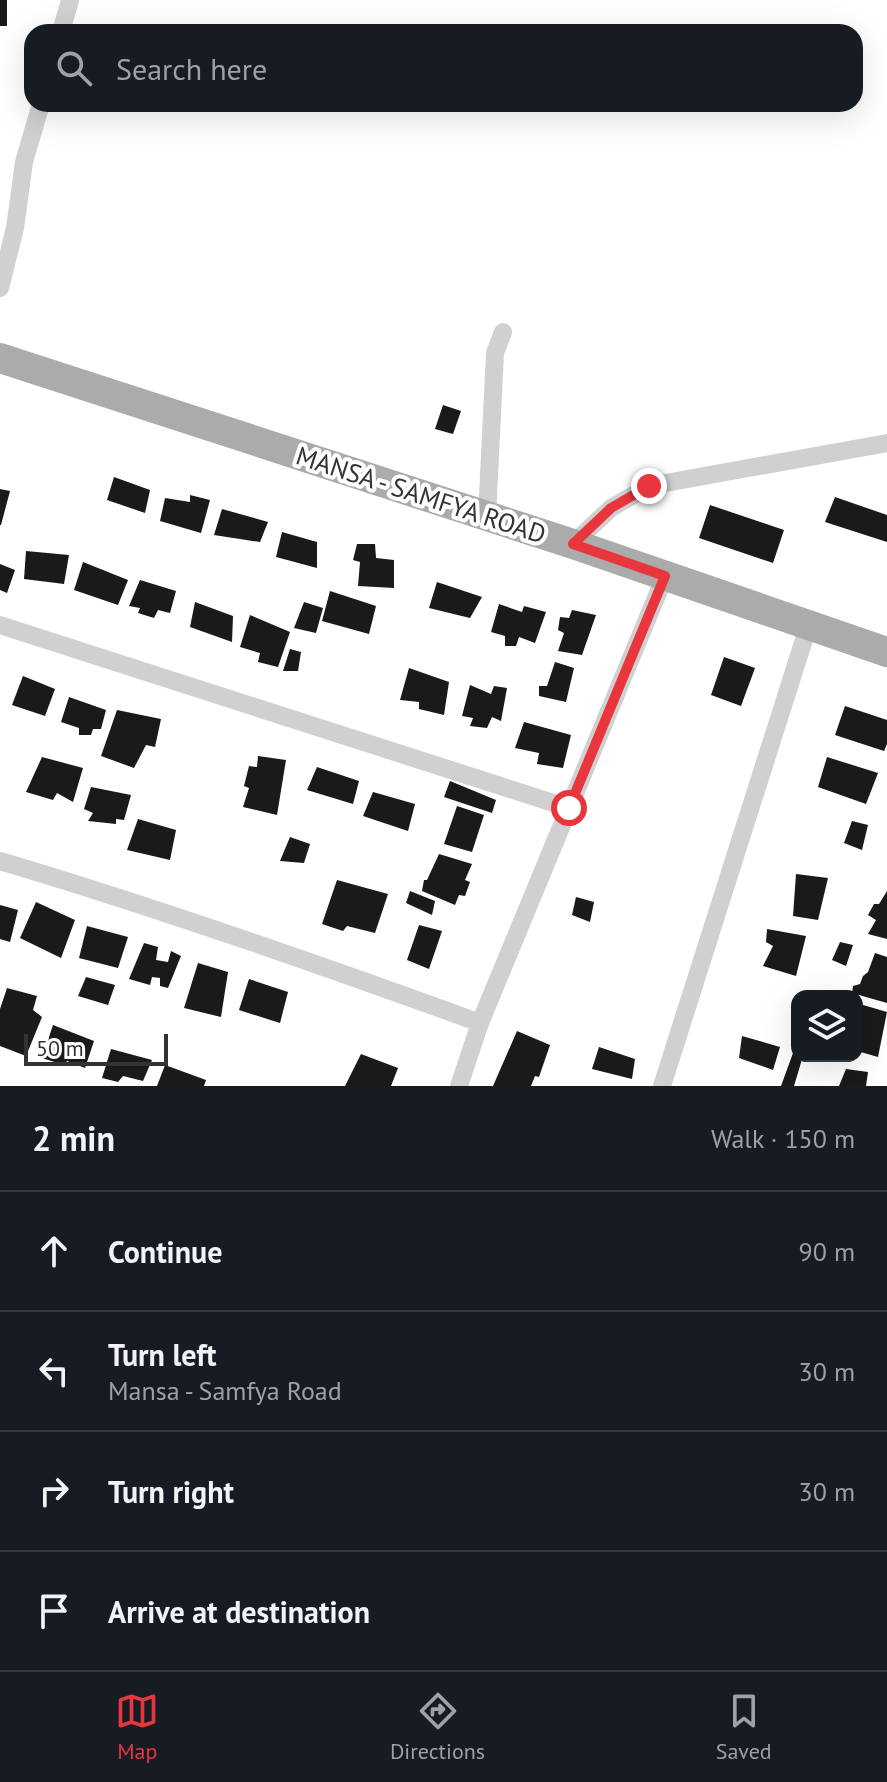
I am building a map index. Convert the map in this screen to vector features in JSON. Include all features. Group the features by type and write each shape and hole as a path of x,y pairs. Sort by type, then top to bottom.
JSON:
{"main road":[{"name":"MANSA - SAMFYA ROAD","path":"0,358 573,544 887,652"}],"street":[{"path":"63,24 70,0"},
{"path":"0,288 15,228 24,162 39,112"},
{"path":"487,517 495,353 503,332"},
{"path":"573,544 611,508 649,486 887,443"},
{"path":"459,1086 480,1023 665,576"},
{"path":"662,1086 809,624"},
{"path":"0,625 569,808"},
{"path":"0,861 82,885 340,972 480,1023"}],"building":[{"path":"0,0 7,0 7,26 0,26"},
{"path":"443,405 461,411 453,434 435,429"},
{"path":"114,477 150,490 145,513 107,500"},
{"path":"0,489 10,491 1,525 0,525"},
{"path":"190,495 210,500 201,533 160,521 165,498 190,502"},
{"path":"835,497 887,515 887,542 825,522"},
{"path":"710,505 784,530 773,563 699,538"},
{"path":"222,509 268,522 260,542 214,535"},
{"path":"282,532 317,542 317,568 276,557"},
{"path":"357,544 375,544 376,558 394,560 394,588 358,586 360,562 353,560"},
{"path":"26,551 69,555 64,584 24,579"},
{"path":"83,562 128,580 118,605 74,590"},
{"path":"0,564 15,570 7,593 0,590"},
{"path":"140,580 176,591 170,613 158,610 154,618 138,613 140,608 129,606"},
{"path":"437,582 482,597 470,618 429,608"},
{"path":"330,591 376,606 369,634 322,621"},
{"path":"195,602 233,616 232,642 190,627"},
{"path":"304,602 323,608 316,633 294,628"},
{"path":"499,604 522,612 524,606 546,612 535,643 519,637 516,646 505,646 505,636 491,632"},
{"path":"572,610 596,615 582,655 558,651 564,633 558,630 560,617 569,618"},
{"path":"250,615 290,632 278,667 258,662 260,653 240,647"},
{"path":"290,649 301,652 298,671 283,671"},
{"path":"724,657 755,668 741,706 711,695"},
{"path":"555,662 574,668 566,702 539,696 539,686 547,686"},
{"path":"409,668 449,682 444,715 419,709 419,702 400,700"},
{"path":"23,676 55,689 45,716 12,705"},
{"path":"470,685 491,694 494,686 507,688 501,721 492,717 487,728 470,726 473,718 462,716"},
{"path":"69,697 106,710 101,729 93,729 91,735 79,735 79,728 61,722"},
{"path":"845,706 887,720 884,751 835,735"},
{"path":"117,710 161,719 155,747 146,745 134,768 101,756"},
{"path":"524,722 571,735 563,768 537,764 539,753 515,748"},
{"path":"258,756 286,760 277,815 243,807 249,788 244,786 249,766 257,767"},
{"path":"42,757 83,768 73,802 57,793 53,800 26,792"},
{"path":"827,757 878,773 866,804 818,787"},
{"path":"317,767 359,781 353,804 307,790"},
{"path":"450,781 496,800 492,813 444,797"},
{"path":"91,787 131,795 124,820 116,819 116,824 88,821 93,813 84,809"},
{"path":"373,792 415,804 408,831 363,816"},
{"path":"457,806 484,815 472,852 444,844"},
{"path":"138,819 176,830 170,860 127,850"},
{"path":"852,821 868,825 862,850 844,843"},
{"path":"290,837 310,844 304,863 280,861"},
{"path":"439,854 472,864 465,880 470,882 465,896 459,895 455,905 422,891 424,880 427,880"},
{"path":"796,874 828,878 818,920 793,916"},
{"path":"337,880 388,894 375,933 347,926 343,931 322,924"},
{"path":"410,891 435,901 432,915 406,903"},
{"path":"887,891 887,939 868,934 876,920 868,915"},
{"path":"576,897 594,902 590,922 572,915"},
{"path":"36,902 75,920 61,958 20,938"},
{"path":"0,905 18,910 10,942 0,939"},
{"path":"419,925 442,931 429,969 407,960"},
{"path":"87,926 128,937 118,968 79,958"},
{"path":"767,929 806,936 796,976 763,966 773,946 766,942"},
{"path":"840,942 853,945 846,966 832,960"},
{"path":"144,943 158,947 156,960 168,962 171,951 181,956 168,988 160,986 160,978 152,977 150,985 129,979"},
{"path":"875,953 887,957 887,1003 863,996 863,990 852,990 868,972"},
{"path":"198,963 228,972 221,1017 184,1008"},
{"path":"86,977 115,985 108,1005 78,996"},
{"path":"249,979 288,992 280,1023 239,1010"},
{"path":"7,988 37,996 33,1010 42,1017 26,1056 0,1046 0,1009"},
{"path":"863,1005 887,1012 878,1057 863,1053"},
{"path":"53,1025 94,1041 85,1068 67,1061 64,1065 42,1058"},
{"path":"517,1031 550,1045 539,1077 535,1076 531,1086 493,1086"},
{"path":"742,1036 780,1047 773,1070 739,1058"},
{"path":"599,1047 635,1059 632,1079 592,1069"},
{"path":"111,1049 152,1060 143,1081 123,1076 118,1082 102,1078"},
{"path":"361,1054 398,1068 391,1086 345,1086"},
{"path":"791,1058 791,1062 801,1062 794,1086 781,1086"},
{"path":"165,1065 206,1080 204,1086 157,1086"},
{"path":"846,1069 868,1072 866,1086 839,1086"}],"route":[{"path":"569,808 665,576 573,544 611,508 649,486"}]}
